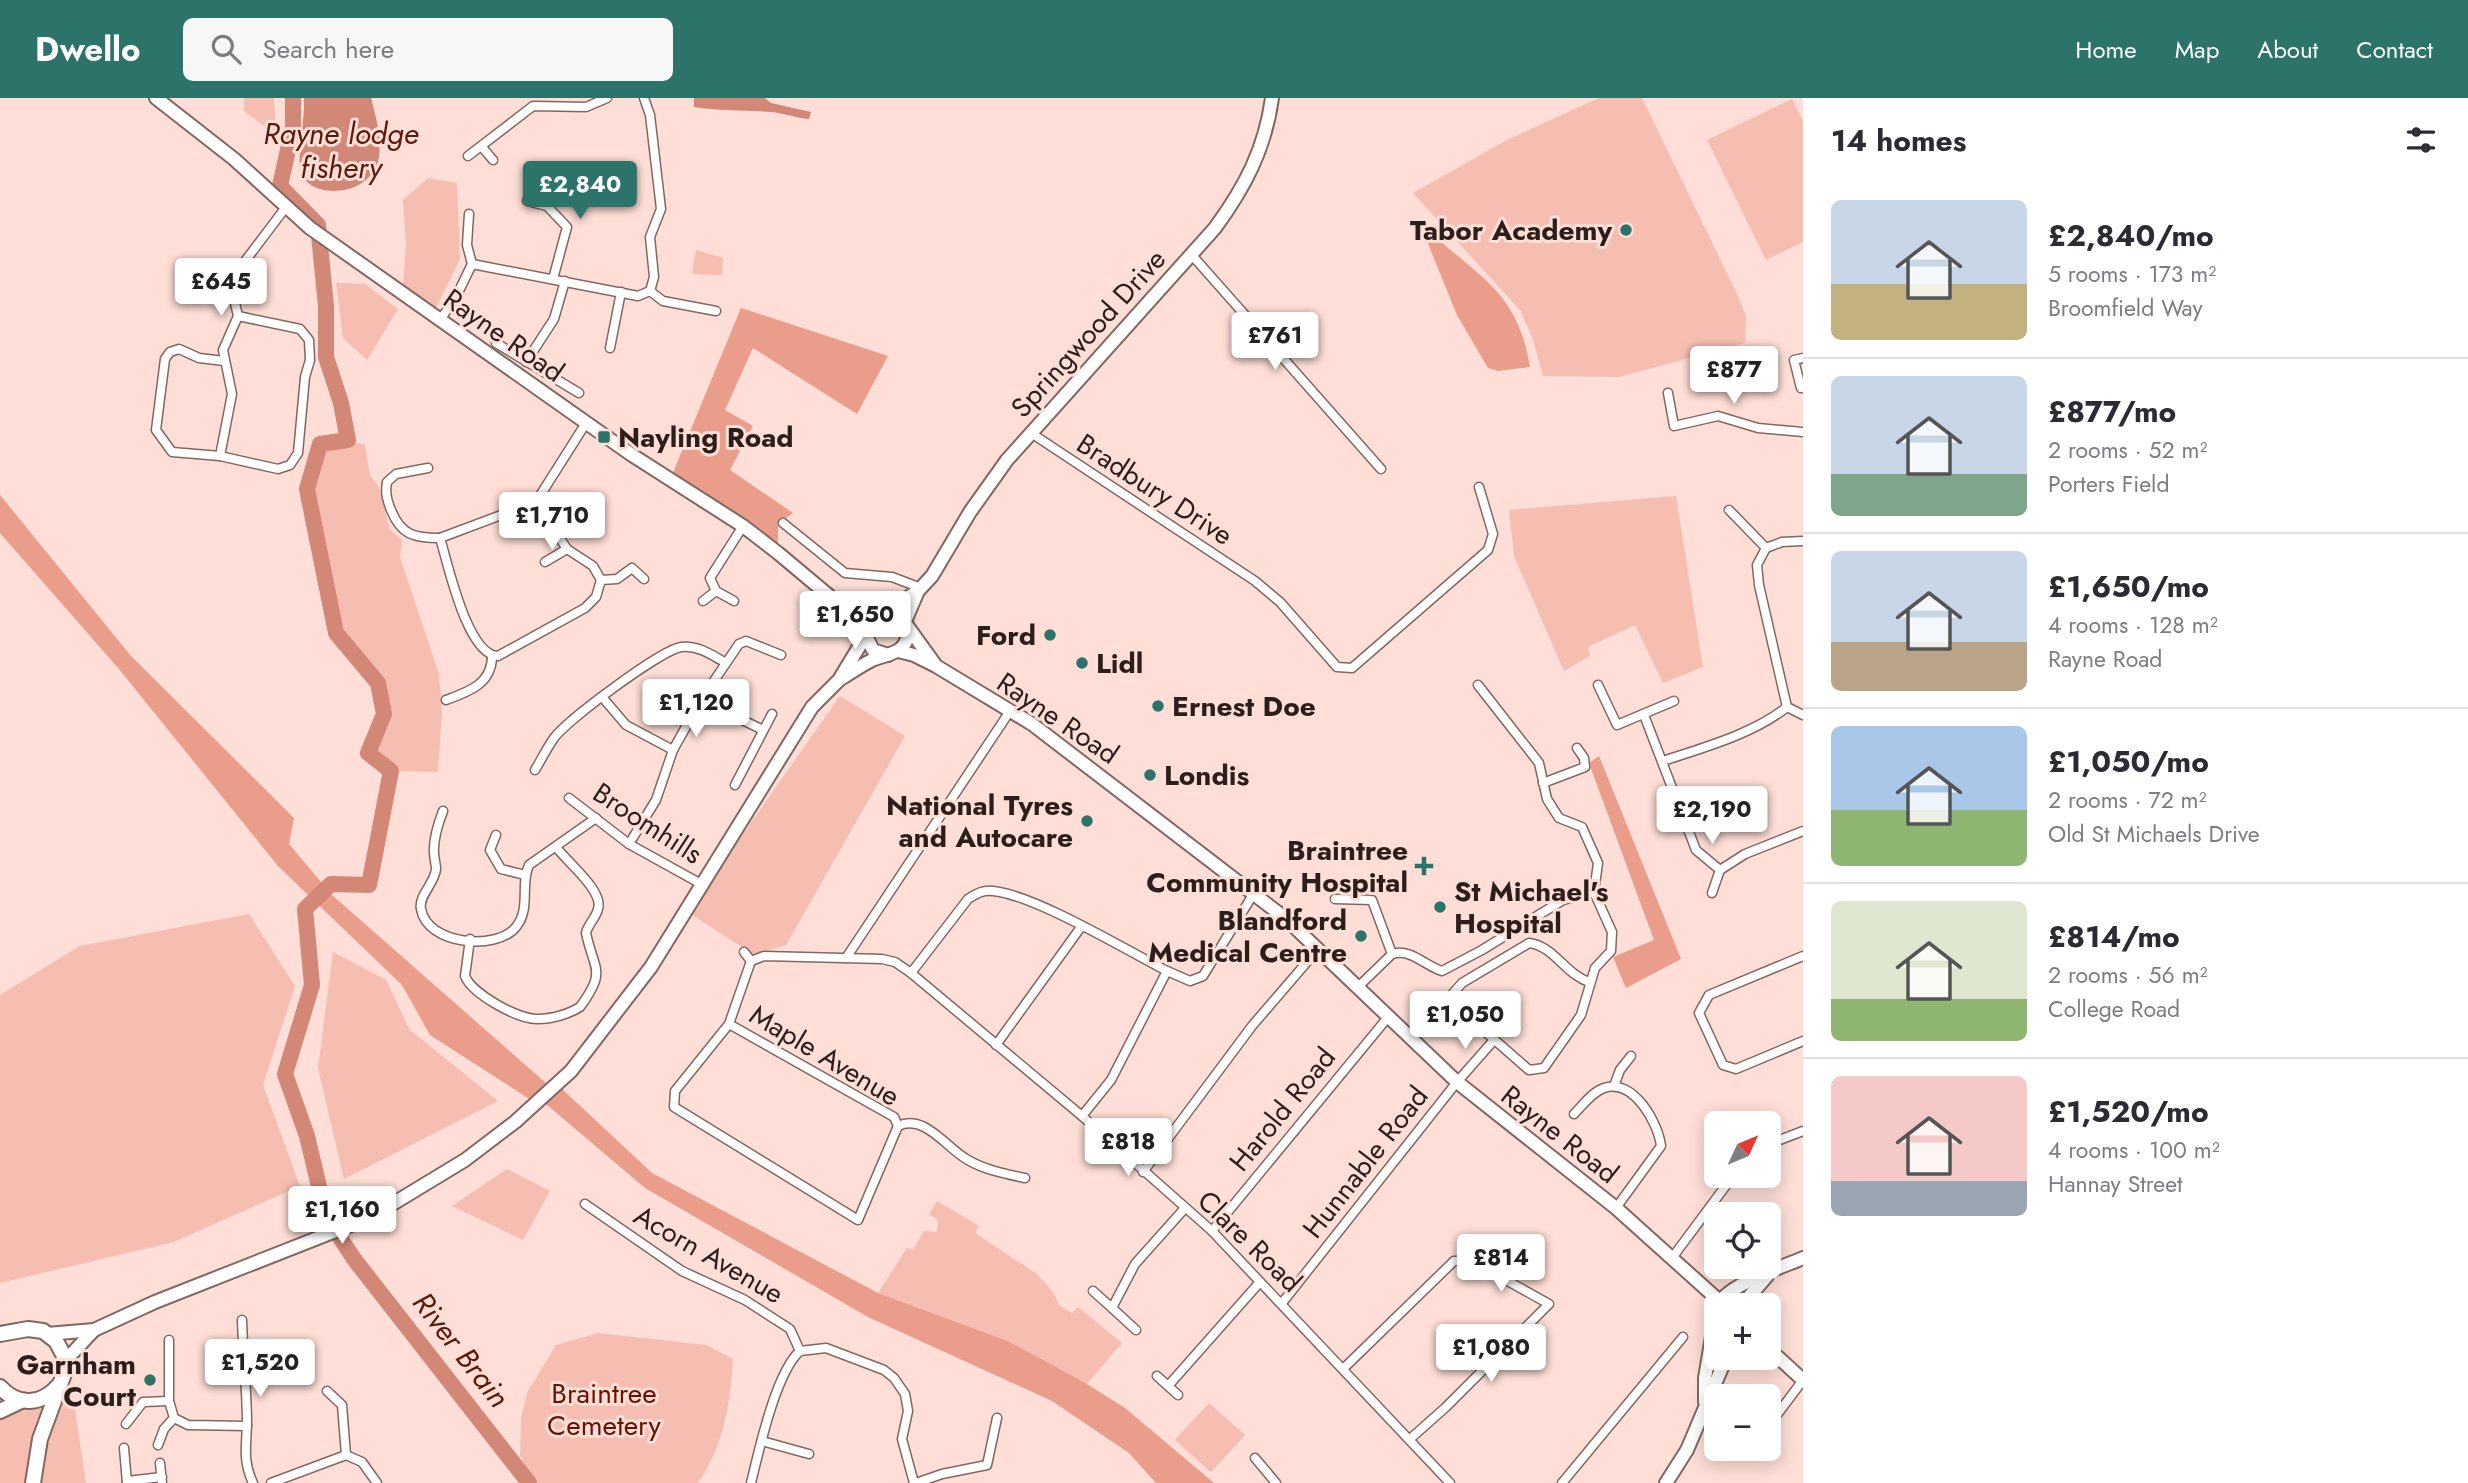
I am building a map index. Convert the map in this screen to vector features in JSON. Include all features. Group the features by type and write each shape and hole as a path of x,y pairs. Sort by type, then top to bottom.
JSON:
{"highway":[{"path":"0,1344 6,1334 29,1329 47,1334 60,1346 65,1360 60,1384 40,1439 33,1483"},
{"path":"0,1411 21,1401 43,1399 60,1384"},
{"path":"0,1387 21,1401"}],"main road":[{"name":"Rayne Road","path":"156,98 330,243 586,423 743,526 835,599 865,634 873,650 914,655 936,666 972,690 1010,710 1082,760 1254,893 1319,948 1457,1082 1616,1208 1707,1293"},
{"name":"Springwood Drive","path":"882,612 920,589 932,576 996,475 1191,254 1239,195 1255,165 1268,126 1272,98"},
{"name":"Springwood Drive","path":"906,626 920,589"},
{"name":"Rayne Road","path":"835,599 882,612 906,626 936,666"},
{"path":"47,1334 94,1330 155,1302 367,1218 446,1172 515,1122 571,1071 638,986 812,707 838,680 865,634 867,622 882,612"},
{"path":"838,680 871,660 893,653 906,642 906,626"},
{"path":"1781,1269 1803,1258"},
{"path":"1735,1293 1754,1279"},
{"path":"1753,1293 1765,1279"},
{"path":"65,1360 94,1330"},
{"path":"1781,1360 1803,1380"},
{"path":"1666,1483 1687,1450 1704,1411"}],"street":[{"path":"468,156 522,111 533,106 586,107 607,98"},
{"path":"644,98 650,115 661,209 650,237 654,277 650,291"},
{"path":"482,147 493,160"},
{"path":"527,201 547,206 567,227 553,279"},
{"path":"220,456 232,394 223,350 238,316 231,286 233,277 286,206"},
{"path":"440,320 456,297 472,264 467,245 469,214"},
{"path":"1191,254 1381,469"},
{"path":"472,264 638,296 650,291"},
{"path":"526,362 554,319 565,281"},
{"path":"650,291 663,301 716,310"},
{"path":"611,348 621,292"},
{"path":"224,361 199,358 179,349 170,352 165,359 156,430 172,452 220,456 278,470 290,465 298,453 304,377 310,360 309,340 300,329 238,316"},
{"path":"496,343 579,393"},
{"path":"1801,388 1794,360 1803,358"},
{"path":"1668,393 1676,435"},
{"path":"1674,426 1718,416 1758,428 1803,432"},
{"path":"428,468 396,474 387,482 386,496 402,530 417,538 440,538 536,502 586,423"},
{"name":"Bradbury Drive","path":"1031,433 1255,581 1280,602 1337,667 1352,668 1488,551 1493,534 1479,487"},
{"path":"492,656 507,652 585,608 596,597 601,580 593,566 567,549 536,502"},
{"path":"1729,510 1766,548"},
{"path":"783,523 845,573 892,577 920,589"},
{"path":"734,601 716,591 712,572 743,526"},
{"path":"440,538 471,635 492,656 492,664 481,683 446,700"},
{"path":"1787,707 1757,565 1766,548 1782,541 1803,541"},
{"path":"545,562 567,549"},
{"path":"601,580 617,579 632,568 644,579"},
{"path":"703,601 716,591"},
{"path":"629,844 656,800 673,750 701,700 739,644 746,641 780,655"},
{"path":"535,770 555,737 575,716 680,647 704,649 726,663"},
{"path":"1448,999 1529,1070 1544,1068 1581,1015 1595,968 1611,951 1612,932 1594,892 1598,863 1591,844 1582,827 1559,818 1547,799 1539,763 1482,697 1478,685"},
{"path":"1598,685 1617,725 1674,701"},
{"path":"603,698 626,725 673,750"},
{"path":"701,700 763,730"},
{"path":"1787,707 1803,715"},
{"path":"1664,761 1775,717 1787,707"},
{"path":"846,958 1010,710"},
{"path":"735,785 772,714"},
{"path":"1644,715 1664,761 1696,850 1720,870"},
{"path":"1543,783 1585,767 1584,758 1577,748"},
{"name":"Broomhills","path":"569,797 629,844 703,885"},
{"path":"443,811 433,851 436,870 421,904 421,911 432,929 450,938 470,939 498,940 518,925 524,910 524,875 535,859 596,818"},
{"path":"1712,893 1720,870 1745,854 1803,831"},
{"path":"496,835 490,850 501,869 524,875"},
{"path":"470,939 465,976 478,993 526,1018 536,1019 580,1007 596,983 598,974 586,933 598,910 599,900 592,885 570,866 556,847"},
{"path":"911,973 960,908 980,891 1002,892 1020,898 1190,981 1203,976 1254,893"},
{"path":"1359,987 1392,954 1410,954 1429,967 1442,971 1563,900 1594,892"},
{"path":"1335,899 1372,900 1392,954"},
{"path":"996,1045 1081,927"},
{"path":"1432,1016 1462,983 1528,943 1539,944 1579,979 1589,982"},
{"path":"1143,1172 1252,1026 1319,948"},
{"path":"729,1024 751,961 744,951"},
{"name":"Clare Road","path":"751,961 764,956 882,959 895,962 911,973 1082,1116 1212,1231 1450,1483"},
{"path":"1803,956 1709,995 1699,1013 1723,1065 1736,1069 1803,1041"},
{"path":"1082,1116 1111,1080 1167,971"},
{"name":"Harold Road","path":"1212,1231 1389,1016"},
{"name":"Maple Avenue","path":"898,1126 887,1111 729,1024 675,1091 674,1107 688,1118 858,1220 898,1126 910,1122 923,1126 965,1159 1002,1173 1025,1178"},
{"name":"Hunnable Road","path":"1282,1303 1457,1082 1494,1040"},
{"path":"1614,1086 1620,1070 1631,1056"},
{"path":"1574,1114 1592,1095 1603,1088 1614,1086 1647,1108 1659,1132 1661,1146 1616,1208"},
{"path":"1782,1139 1803,1131"},
{"path":"1671,1258 1724,1188"},
{"name":"Acorn Avenue","path":"585,1204 682,1271 735,1294 790,1329 800,1351"},
{"path":"1112,1308 1135,1264 1185,1208"},
{"path":"1344,1368 1454,1262 1469,1260 1549,1304 1447,1407 1410,1439"},
{"path":"1168,1386 1260,1282"},
{"path":"1093,1291 1136,1330"},
{"path":"242,1320 247,1426 243,1446 246,1468 253,1483"},
{"path":"1562,1483 1683,1338"},
{"path":"169,1340 169,1401 174,1418 188,1425 247,1426"},
{"path":"751,1483 787,1367 800,1351 826,1348 884,1370 894,1378 905,1394 908,1411 902,1440 915,1483 942,1474 987,1465 998,1418"},
{"path":"244,1374 300,1376"},
{"path":"1157,1376 1178,1395"},
{"path":"1781,1409 1803,1380"},
{"path":"327,1391 342,1405 346,1455"},
{"path":"126,1424 143,1402 169,1401"},
{"path":"158,1445 164,1429 174,1418"},
{"path":"762,1441 809,1454"},
{"path":"124,1448 127,1482 162,1480 160,1463"},
{"path":"271,1483 346,1455 362,1462 377,1483"},
{"path":"1250,1468 1257,1461 1276,1483"}],"green space":[{"path":"244,98 274,98 276,135 244,111"},
{"name":"Tabor Academy","path":"1599,98 1642,98 1737,294 1746,316 1745,343 1619,377 1543,376 1533,339 1520,310 1413,193 1507,140"},
{"path":"1792,99 1803,121 1803,242 1766,260 1707,140"},
{"path":"428,178 457,183 460,259 435,310 403,287 406,243 403,200"},
{"path":"696,250 723,258 722,275 692,274"},
{"path":"336,283 365,284 398,309 367,360 343,338"},
{"path":"348,440 365,445 370,475 379,487 390,530 402,540 400,557 439,674 442,713 438,772 391,771 368,753 384,714 378,682 336,633 307,489 320,444"},
{"path":"1676,496 1703,667 1663,683 1635,625 1588,647 1590,656 1564,671 1514,556 1509,510"},
{"path":"840,696 905,736 786,945 754,955 688,912"},
{"path":"249,914 295,986 263,1085 300,1186 174,1242 0,1283 0,995 80,946"},
{"path":"333,952 386,980 410,1030 498,1101 344,1179 318,1068"},
{"path":"507,1169 550,1191 523,1240 452,1206"},
{"path":"937,1201 979,1226 975,1233 1037,1274 1053,1292 1059,1305 1072,1313 1078,1307 1122,1343 1087,1384 1008,1341 878,1293 907,1248 913,1250 924,1231 937,1232 938,1220 929,1214"},
{"name":"Braintree Cemetery","path":"598,1333 706,1345 733,1359 730,1392 720,1439 698,1483 535,1483 520,1456 521,1418 527,1393 556,1345"},
{"path":"0,1394 28,1406 52,1403 73,1396 86,1483 0,1483"},
{"path":"1209,1403 1245,1435 1211,1472 1175,1440"}],"shaded area":[{"path":"1418,219 1502,298 1514,316 1530,367 1498,371 1488,368 1457,315"},
{"path":"741,308 888,356 857,414 753,348 725,410 753,426 730,470 793,513 778,524 778,553 670,480"},
{"path":"0,495 131,656 294,818 289,844 332,895 547,1084 531,1100 430,1035 402,985 278,866 119,669 0,533"},
{"path":"1599,756 1681,959 1626,988 1613,957 1654,940 1589,763"},
{"path":"562,1089 652,1173 878,1293 1008,1341 1087,1384 1125,1408 1214,1483 1156,1483 1129,1453 1052,1401 868,1317 645,1188 546,1104"}],"water":[{"name":"Rayne lodge fishery","path":"304,98 371,98 380,146 378,162 372,174 362,183 350,189 324,190 312,186 304,178 300,160"},
{"path":"694,98 765,98 771,103 811,112 809,119 771,112 694,107"}],"waterway":[{"name":"River Brain","path":"293,98 293,127 280,186 318,225 326,306 326,357 341,403 348,440 320,444 307,489 336,633 378,683 384,714 368,753 391,771 369,885 331,884 305,909 312,985 285,1074 307,1136 326,1216 354,1259 529,1483"}],"place":[{"name":"Tabor Academy","path":"1626,230"},
{"name":"Nayling Road","path":"604,437"},
{"name":"Ford","path":"1050,635"},
{"name":"Lidl","path":"1082,663"},
{"name":"Ernest Doe","path":"1158,706"},
{"name":"Londis","path":"1150,775"},
{"name":"National Tyres and Autocare","path":"1087,821"},
{"name":"Braintree Community Hospital","path":"1424,866"},
{"name":"St Michael's Hospital","path":"1440,907"},
{"name":"Blandford Medical Centre","path":"1361,936"},
{"name":"Garnham Court","path":"150,1380"}]}
